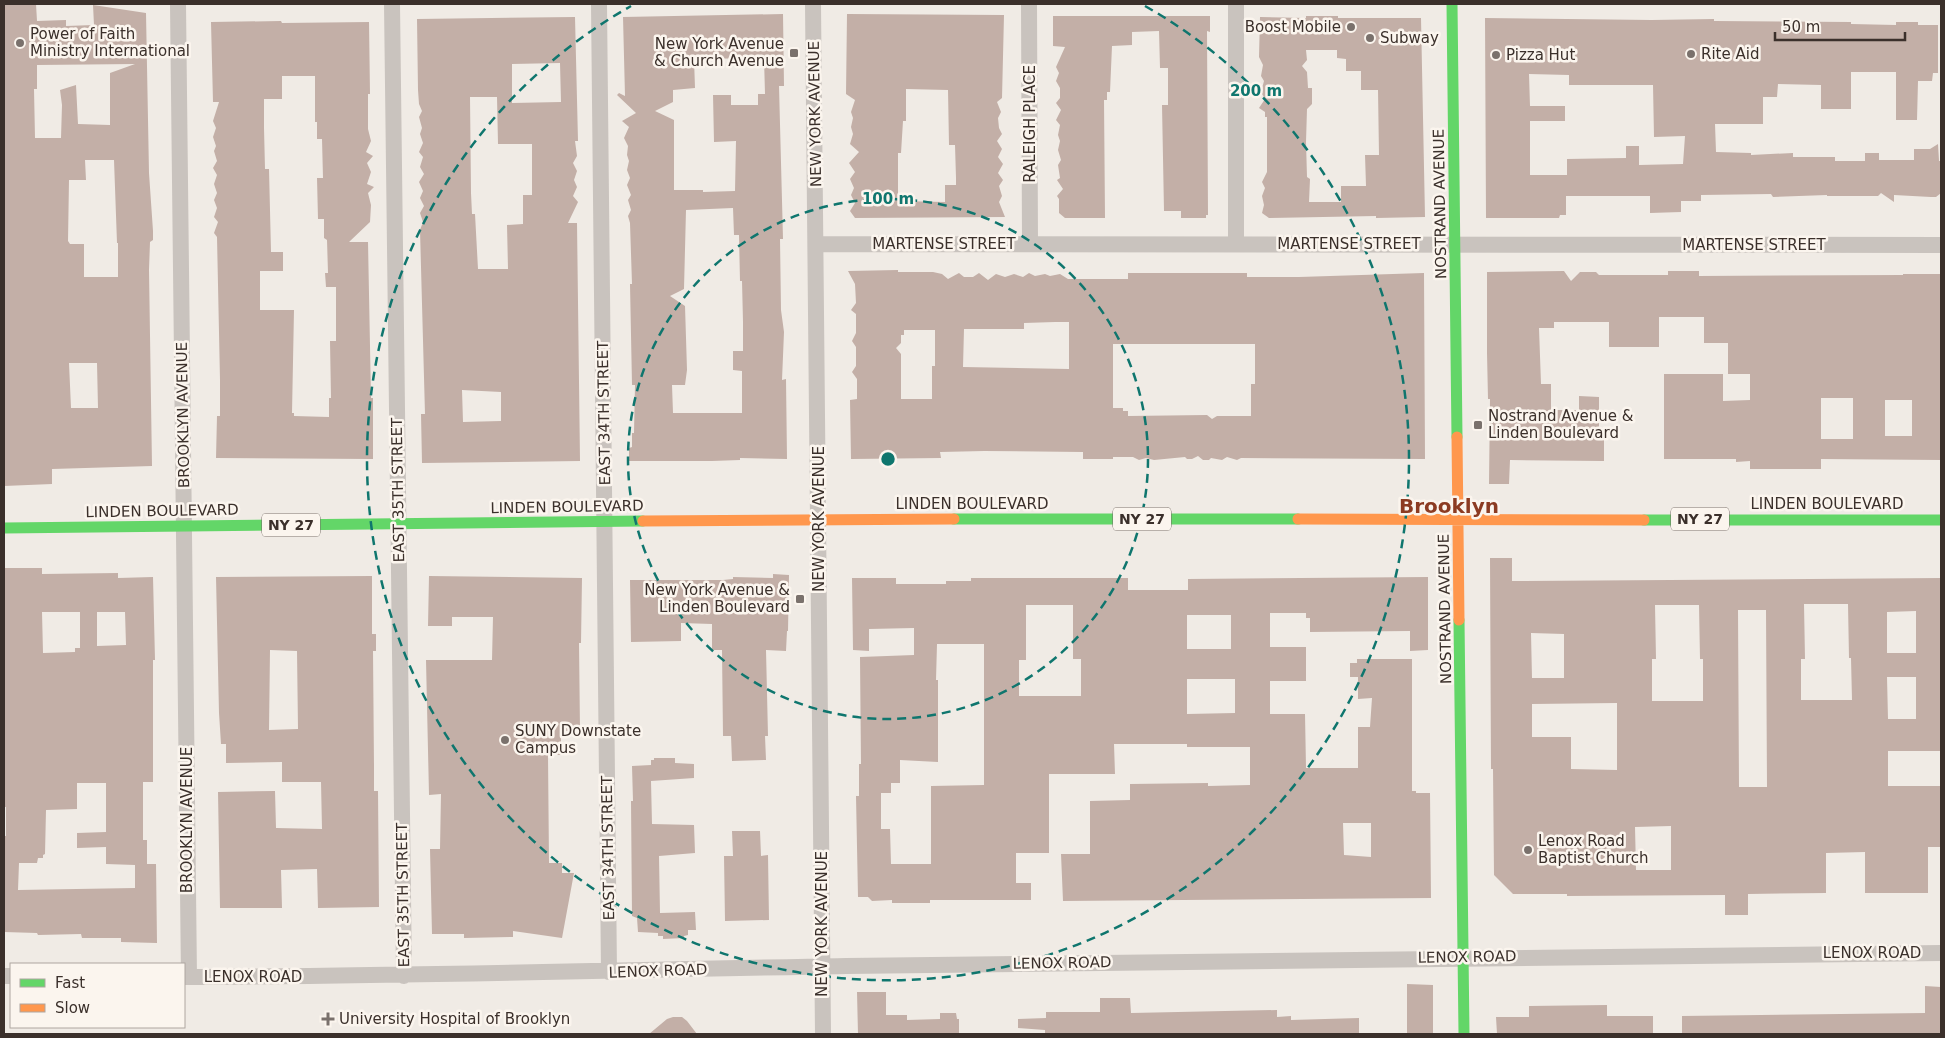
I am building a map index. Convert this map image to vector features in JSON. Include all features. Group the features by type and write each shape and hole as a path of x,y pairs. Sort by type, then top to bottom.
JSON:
{"main road":[{"name":"NOSTRAND AVENUE","path":"1452,4 1464,1034"},
{"name":"LINDEN BOULEVARD","path":"4,528 819,519 1941,520"}],"street":[{"name":"BROOKLYN AVENUE","path":"178,4 184,526 186,977"},
{"name":"EAST 35TH STREET","path":"392,4 404,976"},
{"name":"EAST 34TH STREET","path":"599,4 609,972"},
{"name":"NEW YORK AVENUE","path":"813,4 817,244 823,1034"},
{"name":"RALEIGH PLACE","path":"1030,4 1030,244"},
{"path":"1236,4 1236,244"},
{"name":"MARTENSE STREET","path":"817,244 1941,245"},
{"name":"LENOX ROAD","path":"186,977 404,976 823,966 1464,956 1941,953"}],"building":[{"path":"4,4 36,4 37,21 66,20 66,26 94,25 93,5 146,13 149,173 153,231 153,240 150,242 149,270 152,466 52,469 52,484 4,486","holes":["135,64 110,73 110,125 78,124 76,85 60,90 62,105 61,138 35,138 34,89 37,89 37,65","85,160 114,160 118,277 84,277 84,244 70,244 68,241 69,180 86,180","69,363 97,363 98,408 71,408"]},
{"path":"783,14 784,86 779,86 783,239 780,239 781,310 784,332 782,380 786,379 787,459 740,458 740,460 712,461 629,461 629,448 632,447 632,433 634,433 635,385 632,385 630,284 632,284 630,223 628,216 631,210 628,200 631,195 627,185 630,178 627,170 629,161 627,155 628,146 624,138 629,127 622,121 636,113 617,95 619,93 625,96 623,17","holes":["764,58 765,94 758,94 758,105 731,105 731,95 713,95 714,142 736,141 735,191 703,192 703,190 674,190 674,120 655,111 673,102 673,90 695,88 694,59","733,208 734,235 739,235 743,322 743,351 733,351 733,370 742,371 742,413 673,413 672,385 685,385 687,370 685,306 670,296 684,289 686,210"]},
{"path":"847,14 1004,15 1002,98 997,102 1001,112 998,118 1002,134 997,141 1002,149 998,157 1003,164 998,173 1003,180 999,186 1002,196 999,202 1005,217 855,218 850,211 855,203 851,195 854,188 850,179 855,172 849,163 859,152 850,144 853,134 851,112 855,100 846,94","holes":["906,89 948,90 949,145 955,145 956,185 945,185 945,202 898,201 898,153 901,153 903,121 906,121"]},
{"path":"1053,16 1210,16 1210,32 1207,31 1208,215 1206,215 1206,218 1181,218 1181,211 1164,211 1162,105 1168,105 1168,68 1160,68 1159,31 1132,32 1132,45 1112,46 1110,92 1107,92 1107,100 1104,100 1105,218 1065,218 1059,213 1059,199 1057,196 1063,189 1057,180 1060,178 1058,165 1061,160 1058,150 1060,125 1056,120 1061,110 1056,103 1060,98 1060,88 1056,81 1059,73 1056,67 1065,47 1053,46"},
{"path":"1306,16 1338,16 1338,18 1421,18 1425,217 1269,218 1262,213 1264,205 1262,196 1265,188 1262,182 1267,172 1267,117 1265,117 1265,112 1259,108 1265,99 1261,92 1264,81 1261,76 1263,65 1259,57 1260,17 1306,18","holes":["1306,50 1337,50 1337,58 1346,59 1346,71 1361,71 1361,90 1378,90 1379,155 1365,155 1366,186 1341,186 1341,202 1309,202 1310,179 1307,177 1306,142 1307,109 1312,104 1312,88 1308,88 1307,72 1302,66 1307,60"]},
{"path":"575,17 578,141 575,141 577,156 573,163 577,171 574,180 577,187 573,196 578,202 568,223 577,223 580,461 422,463 421,414 425,414 420,230 423,222 420,213 424,206 420,198 423,191 419,182 424,174 420,167 423,157 419,152 423,143 420,134 422,128 419,117 422,111 419,104 418,90 417,19","holes":["560,63 561,102 512,103 512,64","470,97 497,97 498,144 532,144 532,195 523,195 523,224 507,225 508,269 478,269 475,214 472,214","462,390 501,392 501,421 463,422"]},
{"path":"1485,18 1714,19 1714,21 1851,22 1851,24 1896,25 1896,22 1918,22 1918,25 1938,25 1938,73 1933,73 1932,81 1918,81 1917,120 1896,120 1896,72 1851,72 1851,109 1821,109 1821,85 1778,84 1777,97 1763,97 1763,124 1715,124 1716,152 1751,153 1751,155 1793,153 1793,157 1835,157 1835,161 1865,161 1865,153 1879,153 1879,160 1914,160 1914,149 1930,149 1938,144 1939,161 1941,161 1941,193 1936,197 1894,195 1894,202 1881,193 1878,196 1773,197 1771,194 1701,195 1701,201 1681,201 1681,212 1650,213 1650,196 1566,196 1566,215 1560,215 1559,218 1486,218","holes":["1529,74 1569,75 1569,85 1653,85 1654,137 1685,136 1683,164 1639,165 1639,146 1626,146 1626,158 1567,159 1567,175 1530,175 1530,121 1565,121 1565,106 1530,106"]},
{"path":"211,22 369,22 370,94 368,94 368,129 371,141 366,152 373,156 367,163 371,172 367,184 374,187 368,193 371,205 370,222 349,242 368,242 373,459 216,458 217,416 220,416 220,380 217,237 214,233 218,222 214,217 217,208 214,200 217,193 214,184 217,175 213,168 217,161 213,137 216,128 213,121 219,102 213,102","holes":["282,76 315,76 315,122 317,122 317,139 322,139 323,178 317,178 318,219 324,219 324,238 327,240 328,273 325,273 326,287 336,287 336,341 330,341 331,398 329,398 329,417 294,416 294,413 292,413 294,310 260,310 260,271 283,271 283,252 271,252 269,169 265,169 264,99 282,99"]},
{"path":"898,270 898,272 933,272 942,274 948,279 959,273 964,277 973,277 979,273 988,280 996,274 1005,277 1014,274 1023,277 1029,273 1035,276 1060,274 1068,279 1128,279 1128,273 1247,273 1247,277 1299,277 1424,273 1425,459 1241,458 1237,460 1227,457 1222,460 1211,458 1203,460 1198,456 1192,459 1185,457 1154,460 1146,458 1139,460 1133,457 1083,459 1083,452 984,451 940,452 941,458 851,459 850,400 857,399 857,379 852,372 856,366 856,347 852,341 856,333 856,314 851,310 856,303 855,284 848,271","holes":["1069,322 1069,369 963,367 964,329 1024,329 1024,323","904,330 935,330 935,366 932,366 932,399 901,399 901,354 896,348 901,343 901,335 904,335","1113,344 1255,344 1255,384 1251,384 1251,416 1217,416 1212,419 1207,415 1128,416 1128,411 1123,411 1123,408 1113,408"]},
{"path":"1564,271 1571,281 1580,272 1596,272 1599,275 1668,275 1668,271 1699,271 1699,276 1941,274 1941,460 1821,459 1821,469 1750,469 1750,461 1736,462 1736,459 1664,459 1664,374 1723,374 1723,401 1750,400 1750,374 1728,374 1728,343 1704,343 1704,317 1659,317 1659,347 1609,347 1609,322 1554,322 1554,328 1539,328 1541,384 1551,384 1551,410 1579,410 1579,396 1599,397 1599,440 1604,440 1604,461 1510,460 1509,484 1489,484 1490,399 1488,399 1487,272","holes":["1821,398 1853,398 1853,439 1821,439","1885,400 1912,400 1912,436 1885,436"]},
{"path":"1490,558 1512,558 1512,581 1941,578 1941,751 1888,751 1888,786 1941,786 1941,847 1928,847 1928,893 1865,893 1865,852 1826,853 1826,893 1748,894 1748,915 1725,915 1725,895 1567,896 1567,894 1513,894 1494,875 1493,769 1491,769","holes":["1804,604 1848,604 1852,700 1801,700 1801,659 1805,659","1655,605 1699,605 1700,659 1703,659 1703,701 1652,701 1652,659 1656,659","1738,610 1766,610 1767,787 1739,787","1916,611 1916,653 1887,653 1887,612","1531,633 1564,634 1564,678 1532,678","1887,677 1916,677 1916,719 1888,719","1617,703 1617,770 1571,769 1571,737 1532,737 1532,704","1671,826 1671,870 1636,870 1635,827"]},
{"path":"4,568 42,568 42,574 118,573 118,578 153,577 155,660 153,660 153,782 143,782 143,840 147,840 147,864 156,864 157,943 121,942 121,938 82,938 81,934 38,935 37,933 4,932 4,836 6,836 6,807 4,807","holes":["42,612 80,612 80,648 75,648 75,652 43,653","97,612 125,612 126,645 97,646","77,783 106,783 106,832 77,833 77,848 106,847 106,864 135,865 135,888 18,890 19,863 37,863 38,858 43,858 45,854 46,810 77,809"]},
{"path":"773,574 789,575 788,631 786,651 766,650 768,736 765,736 766,760 732,761 731,736 723,736 722,650 712,650 712,624 681,623 681,641 631,642 630,580 723,580 733,579 733,577 773,578"},
{"path":"372,576 372,634 376,634 376,651 373,651 374,791 378,791 379,907 318,908 317,869 281,870 282,908 220,908 218,792 275,791 276,828 322,829 321,782 282,782 282,762 226,763 226,744 221,744 219,713 216,577","holes":["270,650 297,651 298,729 269,730"]},
{"path":"429,576 582,578 581,643 579,643 580,731 561,731 561,755 548,755 549,863 562,863 562,873 574,873 562,938 513,931 513,937 464,938 464,934 432,934 430,849 440,849 441,794 429,795 426,660 492,660 493,617 452,617 452,626 428,626"},
{"path":"1428,577 1428,650 1410,651 1410,631 1310,632 1310,618 1306,618 1306,613 1270,613 1270,647 1306,647 1306,681 1270,681 1270,714 1305,714 1306,768 1358,768 1358,727 1370,727 1372,698 1358,699 1358,677 1350,677 1350,663 1357,663 1357,659 1412,659 1412,791 1416,791 1416,793 1430,793 1431,898 1063,901 1061,854 1090,854 1090,801 1130,800 1130,784 1208,783 1208,786 1250,785 1250,747 1187,747 1187,744 1114,744 1115,774 1049,774 1049,853 1016,853 1016,883 1031,883 1031,900 930,900 930,903 892,903 892,900 872,901 868,897 858,897 856,796 859,796 859,764 861,764 860,657 914,655 914,628 869,629 869,651 853,650 852,578 896,578 896,584 946,584 946,581 971,581 971,578 1128,578 1128,590 1188,590 1188,579","holes":["1026,605 1073,605 1073,659 1081,659 1081,696 1019,696 1019,660 1026,660","1187,615 1231,615 1231,649 1187,649","937,644 984,644 984,785 931,786 931,864 891,864 890,829 881,829 881,793 891,793 891,783 900,783 900,760 938,762 938,680 936,680","1187,679 1235,679 1235,713 1187,714","1343,823 1371,823 1371,857 1344,855"]},
{"path":"654,758 675,758 675,763 694,764 694,778 651,781 652,824 694,825 695,853 659,856 660,913 695,912 696,930 688,930 688,935 684,936 684,938 663,939 663,936 658,936 658,933 638,932 637,918 632,916 632,766 651,765 651,760 654,760"},
{"path":"732,831 760,831 761,856 768,855 769,920 725,921 724,856 733,856"},
{"path":"1407,984 1433,985 1433,1034 1407,1034"},
{"path":"1925,986 1941,987 1941,1034 1682,1034 1682,1016 1925,1013"},
{"path":"857,992 886,992 886,1015 907,1015 907,1020 940,1019 940,1013 956,1013 957,1019 959,1019 959,1034 858,1034"},
{"path":"1100,998 1130,998 1131,1013 1277,1010 1277,1017 1291,1016 1291,1020 1359,1018 1359,1034 1045,1034 1045,1030 1018,1028 1018,1019 1046,1018 1046,1012 1100,1012"},
{"path":"1607,1005 1607,1016 1653,1016 1653,1034 1497,1034 1496,1017 1529,1017 1529,1006"},
{"path":"682,1017 697,1034 649,1034 667,1019"}],"traffic: fast":[{"path":"1452,4 1457,437"},
{"path":"954,519 1298,519"},
{"path":"1644,520 1941,520"},
{"path":"4,528 643,521"},
{"path":"1459,620 1464,1034"}],"traffic: slow":[{"path":"1457,437 1459,620"},
{"path":"643,521 954,519"},
{"path":"1298,519 1644,520"}],"place":[{"name":"Boost Mobile","path":"1351,27"},
{"name":"Subway","path":"1370,38"},
{"name":"Power of Faith Ministry International","path":"20,43"},
{"name":"New York Avenue & Church Avenue","path":"794,53"},
{"name":"Rite Aid","path":"1691,54"},
{"name":"Pizza Hut","path":"1496,55"},
{"name":"Nostrand Avenue & Linden Boulevard","path":"1478,425"},
{"name":"New York Avenue & Linden Boulevard","path":"800,599"},
{"name":"SUNY Downstate Campus","path":"505,740"},
{"name":"Lenox Road Baptist Church","path":"1528,850"},
{"name":"University Hospital of Brooklyn","path":"328,1019"}],"district":[{"name":"Brooklyn","path":"1449,506"}]}
